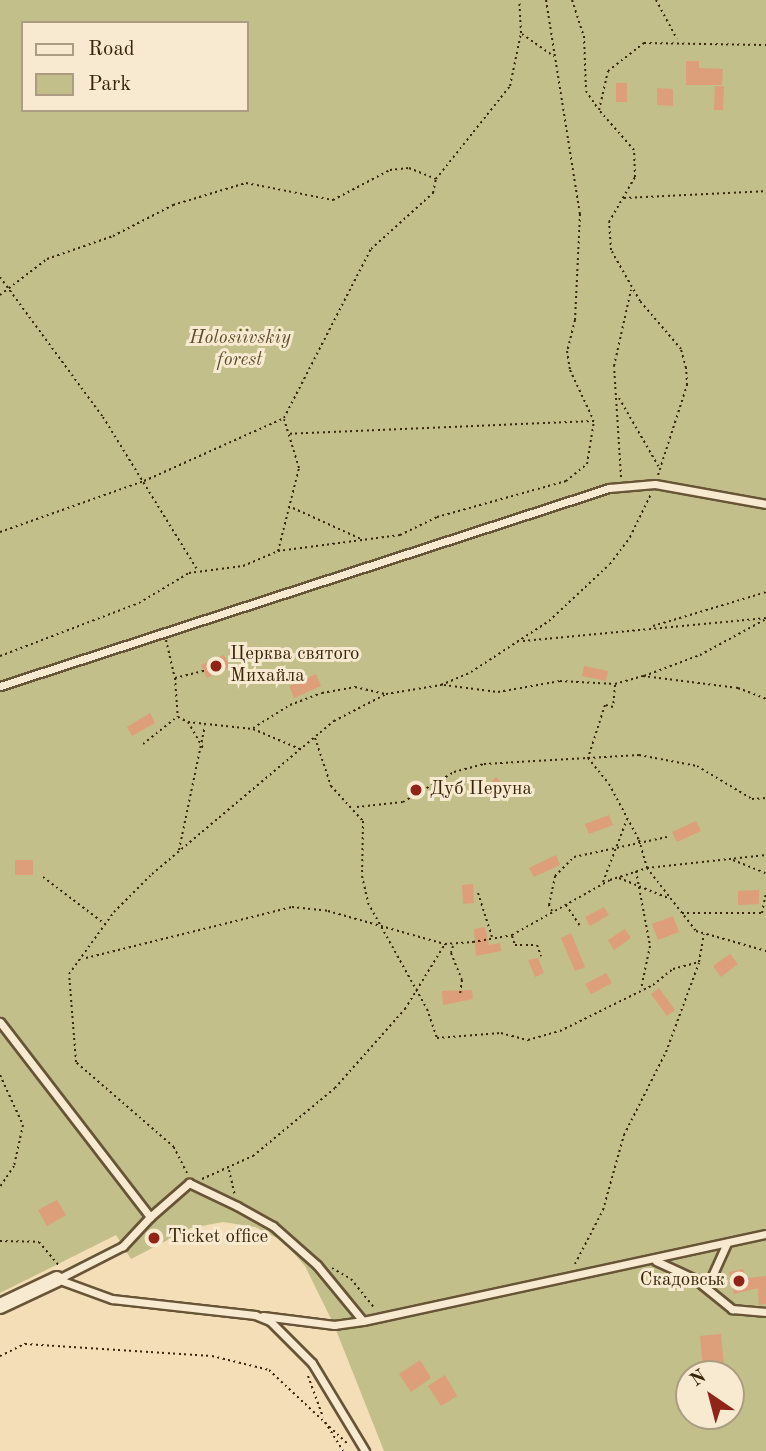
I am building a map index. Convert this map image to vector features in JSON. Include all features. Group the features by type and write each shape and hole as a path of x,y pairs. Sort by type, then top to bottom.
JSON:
{"street":[{"path":"0,1306 61,1278"}],"lane":[{"path":"0,686 558,503 619,487 655,484 766,504"},
{"path":"0,1022 150,1217"},
{"path":"61,1278 122,1246 189,1183 273,1226 317,1265 363,1321"},
{"path":"61,1278 113,1299 334,1325 386,1318 766,1234"},
{"path":"707,1287 727,1243"},
{"path":"655,1260 707,1287 733,1309 766,1312"},
{"path":"255,1315 284,1332 312,1363 365,1451"}],"path":[{"path":"0,533 144,481 284,418 371,249 433,193 436,179 510,86 521,33 519,0"},
{"path":"0,656 139,603 199,572 243,566 278,551 400,535 437,517 566,481 587,464 594,421 570,370 567,352 575,320 580,214 546,0"},
{"path":"442,685 520,642 610,564 645,512 687,385 681,349 632,289 611,250 609,222 635,177 634,150 586,91 584,36 572,0"},
{"path":"656,0 677,40"},
{"path":"521,33 554,57"},
{"path":"599,110 608,71 627,52 644,43 677,40 766,45"},
{"path":"0,295 47,260 113,236 173,205 246,183 319,200 333,200 390,170 409,168 436,179"},
{"path":"623,198 766,191"},
{"path":"0,277 144,481 199,572"},
{"path":"619,487 623,462 616,438 616,355 632,289"},
{"path":"618,397 660,469"},
{"path":"278,551 292,507 299,468 284,418"},
{"path":"289,435 594,421"},
{"path":"292,507 362,539"},
{"path":"649,627 766,592"},
{"path":"520,642 649,627 766,619"},
{"path":"445,944 415,992 374,1045 302,1119 253,1156 189,1183 183,1159 174,1147 76,1062 69,974 84,959 123,902 300,749 359,704 386,694 442,685 498,692 560,681 615,684 700,655 766,619"},
{"path":"164,632 175,678 178,717"},
{"path":"175,678 204,671"},
{"path":"643,676 738,688 766,699"},
{"path":"588,758 605,705 613,707 615,684"},
{"path":"253,729 290,705 323,693 355,687 386,694"},
{"path":"178,717 205,725 253,729 300,749"},
{"path":"143,744 178,717"},
{"path":"188,722 203,749"},
{"path":"178,852 203,749 205,725"},
{"path":"315,737 331,786 355,807 363,821 362,876 380,927 437,1038 502,1033 528,1040 560,1031 641,990 673,969 699,962"},
{"path":"355,807 403,802 454,772 484,764 639,755 697,766 752,799 766,798"},
{"path":"588,758 627,818 639,840 648,868 696,931 766,951"},
{"path":"602,884 627,818"},
{"path":"553,912 549,905 555,876 574,857 639,840 667,837"},
{"path":"84,959 292,907 328,911 454,945 512,935 602,884 636,871 766,855"},
{"path":"732,860 766,873"},
{"path":"636,871 650,946 641,990"},
{"path":"43,877 105,925"},
{"path":"617,877 640,889 669,898"},
{"path":"478,893 493,938"},
{"path":"681,913 762,914 766,893"},
{"path":"566,904 581,927"},
{"path":"567,1279 603,1210 624,1135 666,1052 699,962 704,934"},
{"path":"512,935 516,945 537,944 541,956"},
{"path":"454,945 451,953 462,981 460,995"},
{"path":"0,1075 23,1125 14,1166 0,1187"},
{"path":"228,1168 237,1206"},
{"path":"0,1241 39,1242 61,1278"},
{"path":"317,1265 337,1269 351,1279 386,1318"},
{"path":"0,1356 25,1344 212,1356 269,1370 355,1451"},
{"path":"306,1371 324,1419 343,1451"}],"green space":[{"name":"Holosiivskiy forest","path":"0,0 766,0 766,1451 384,1451 334,1325 305,1266 283,1241 255,1227 223,1222 191,1228 131,1259 116,1235 0,1293"}],"building":[{"path":"686,61 699,61 699,68 723,69 722,85 686,85"},
{"path":"616,83 627,83 627,102 616,102"},
{"path":"715,86 724,86 723,110 714,110"},
{"path":"657,88 673,89 673,106 657,105"},
{"name":"Церква святого Михайла","path":"224,655 230,667 207,678 201,665"},
{"path":"584,666 608,671 606,681 582,676"},
{"path":"316,674 321,686 294,698 289,686"},
{"path":"150,713 155,723 132,736 127,727"},
{"path":"496,777 503,784 491,797 483,790"},
{"path":"609,815 613,825 589,834 585,824"},
{"path":"696,821 701,831 677,842 672,832"},
{"path":"556,855 560,865 534,877 529,868"},
{"path":"15,860 33,860 33,875 15,875"},
{"path":"473,884 474,903 463,904 462,885"},
{"path":"759,890 759,904 738,905 738,891"},
{"path":"604,907 609,915 590,926 585,917"},
{"path":"673,916 679,932 658,940 652,924"},
{"path":"485,927 489,945 500,943 501,951 476,956 474,929"},
{"path":"625,929 631,938 614,950 608,940"},
{"path":"571,933 585,967 575,971 561,938"},
{"path":"730,954 738,964 721,977 713,966"},
{"path":"538,958 544,973 535,977 528,960"},
{"path":"606,973 612,983 591,994 585,984"},
{"path":"659,988 675,1010 667,1016 651,994"},
{"path":"472,990 473,999 443,1005 442,991"},
{"path":"57,1200 66,1215 47,1226 38,1210"},
{"path":"743,1269 746,1278 766,1276 766,1304 759,1305 758,1288 734,1294 729,1272"},
{"path":"721,1334 723,1360 702,1360 700,1336"},
{"path":"420,1360 431,1378 411,1392 399,1374"},
{"path":"445,1375 457,1396 441,1406 428,1386"}],"place":[{"name":"Церква святого Михайла","path":"216,666"},
{"name":"Дуб Перуна","path":"416,790"},
{"name":"Ticket office","path":"154,1238"},
{"name":"Скадовськ","path":"739,1281"}]}
